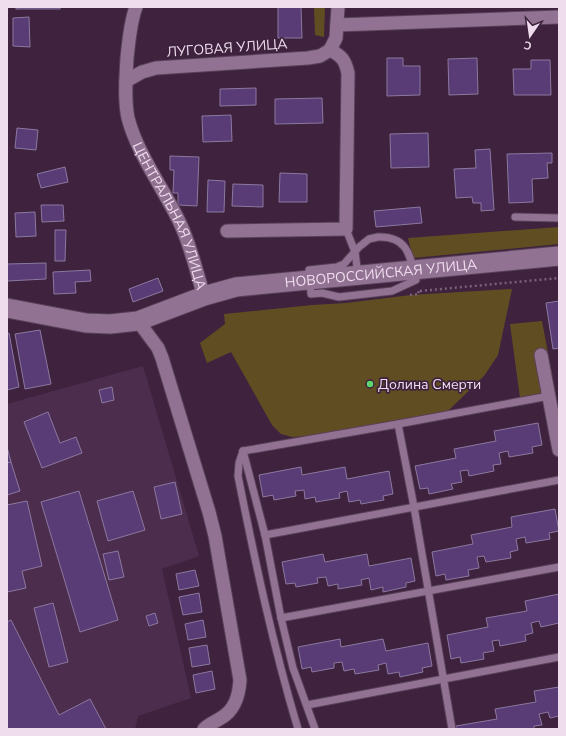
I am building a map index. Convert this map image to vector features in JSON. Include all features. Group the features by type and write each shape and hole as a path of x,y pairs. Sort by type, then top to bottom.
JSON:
{"street":[{"name":"ЦЕНТРАЛЬНАЯ УЛИЦА","path":"7,308 86,323 110,324 138,321 204,296 187,239 180,222 139,146 128,117 126,81 128,45 136,7"},
{"path":"227,231 346,229 348,73 345,63 340,55 330,50 336,38 338,7"},
{"path":"337,25 559,17"},
{"name":"ЛУГОВАЯ УЛИЦА","path":"126,81 142,72 156,68 308,58 320,56 330,50"},
{"name":"НОВОРОССИЙСКАЯ УЛИЦА","path":"204,296 236,287 559,256"},
{"path":"138,321 158,348 162,358 210,512 240,680 239,694 232,709 223,717 204,729"},
{"path":"540,355 559,450"}],"lane":[{"path":"515,217 559,218"},
{"path":"346,229 355,252 358,275"},
{"path":"378,236 389,236 401,243 410,254 413,270 416,280 392,292 339,297 322,293 311,294 309,270 337,267 344,264 369,239 378,236"},
{"path":"243,451 549,396"},
{"path":"398,424 414,507 452,729"},
{"path":"243,451 265,535 281,618 293,668 315,729"},
{"path":"243,451 239,463 238,476 268,619 280,668 298,729"},
{"path":"265,535 559,480"},
{"path":"281,618 428,592 559,566"},
{"path":"307,705 559,657"}],"path":[{"path":"418,291 559,278"}],"shaded area":[{"path":"314,7 325,7 324,37 315,35"},
{"path":"559,227 559,244 413,258 408,238"},
{"path":"512,289 498,355 484,376 447,412 327,435 292,437 281,434 272,425 231,352 207,363 200,343 225,324 224,314 346,303 411,295"},
{"path":"542,321 555,390 520,398 510,324"},
{"path":"143,366 199,556 162,569 191,698 138,716 135,729 7,729 7,404"}],"building":[{"path":"16,7 60,7 60,9 16,9"},
{"path":"278,7 301,7 302,38 278,38"},
{"path":"29,17 30,47 13,46 13,18"},
{"path":"387,58 403,58 403,66 420,66 420,95 387,96"},
{"path":"477,58 478,94 449,95 448,59"},
{"path":"531,60 550,60 551,95 514,95 513,69 531,69"},
{"path":"256,88 256,105 220,106 220,89"},
{"path":"322,98 323,123 275,124 275,99"},
{"path":"231,115 232,141 203,142 202,116"},
{"path":"17,128 38,130 36,150 15,148"},
{"path":"428,133 429,167 391,168 390,134"},
{"path":"490,149 494,210 481,211 481,203 473,203 472,197 456,198 454,169 476,168 475,150"},
{"path":"552,153 552,163 547,163 548,178 532,179 533,202 509,203 507,154"},
{"path":"170,156 199,157 197,206 178,205 178,193 173,193 174,170 170,170"},
{"path":"65,167 68,182 41,188 37,174"},
{"path":"280,173 307,174 307,202 279,202"},
{"path":"208,180 225,181 224,212 207,212"},
{"path":"233,184 263,185 263,207 232,206"},
{"path":"41,205 63,205 64,221 42,222"},
{"path":"420,207 422,223 376,227 374,211"},
{"path":"35,212 36,236 16,237 15,213"},
{"path":"55,230 66,230 65,261 55,261"},
{"path":"46,263 46,279 7,281 7,264"},
{"path":"90,270 91,281 75,282 76,293 54,294 53,272"},
{"path":"158,278 163,291 133,302 129,289"},
{"path":"559,301 559,348 553,349 546,303"},
{"path":"40,330 51,384 25,389 15,334"},
{"path":"9,333 19,387 7,390 7,334"},
{"path":"112,387 114,400 102,403 99,390"},
{"path":"48,412 60,443 76,437 82,453 42,468 24,422"},
{"path":"538,423 542,445 532,447 533,453 509,457 508,451 499,453 501,464 493,465 494,471 469,476 468,470 460,471 462,482 451,484 453,489 429,494 428,488 420,489 415,466 456,458 454,449 496,441 494,431"},
{"path":"7,447 11,462 7,463"},
{"path":"11,462 20,491 7,495 7,463"},
{"path":"301,467 302,475 345,467 347,479 389,471 393,494 383,496 384,500 361,504 360,500 349,502 347,491 339,493 340,498 316,502 315,497 305,499 304,490 295,491 296,496 274,500 273,495 263,497 259,475"},
{"path":"175,482 182,514 161,519 154,487"},
{"path":"79,491 118,620 80,632 41,502"},
{"path":"133,491 145,530 108,541 97,501"},
{"path":"27,501 42,566 22,571 26,588 7,592 7,505"},
{"path":"555,509 559,531 549,533 550,539 526,543 525,537 516,539 518,550 510,552 511,558 486,562 484,556 477,557 479,568 468,570 469,576 446,580 445,574 436,576 432,552 473,544 471,535 512,527 511,517"},
{"path":"118,551 124,577 109,580 103,554"},
{"path":"323,554 325,562 367,554 369,566 411,558 415,581 406,583 406,587 383,592 383,587 371,590 369,578 361,580 362,585 338,589 338,584 328,586 326,577 317,578 318,583 296,587 295,583 286,584 282,562"},
{"path":"195,570 199,586 179,590 176,574"},
{"path":"199,593 202,612 183,615 179,597"},
{"path":"559,594 559,623 541,627 539,621 531,623 533,633 525,635 526,641 500,646 499,640 492,641 494,651 483,653 484,659 461,663 460,657 451,659 447,635 488,627 486,618 527,611 525,601"},
{"path":"53,603 68,662 49,667 34,608"},
{"path":"155,613 158,623 149,626 146,616"},
{"path":"11,620 59,715 90,699 106,729 7,729 7,622"},
{"path":"203,620 206,637 188,640 185,624"},
{"path":"340,639 341,647 383,639 386,651 428,643 432,666 422,668 423,672 400,677 399,672 388,674 386,663 378,665 379,670 355,674 354,669 344,671 342,662 334,663 334,668 312,672 311,667 302,669 298,647"},
{"path":"207,645 210,664 192,667 189,648"},
{"path":"212,671 215,689 196,693 193,675"},
{"path":"559,687 559,716 550,718 548,712 539,714 542,725 534,726 534,729 456,729 456,726 497,719 495,709 536,702 534,691"}],"place":[{"name":"Долина Смерти","path":"370,384"}]}
